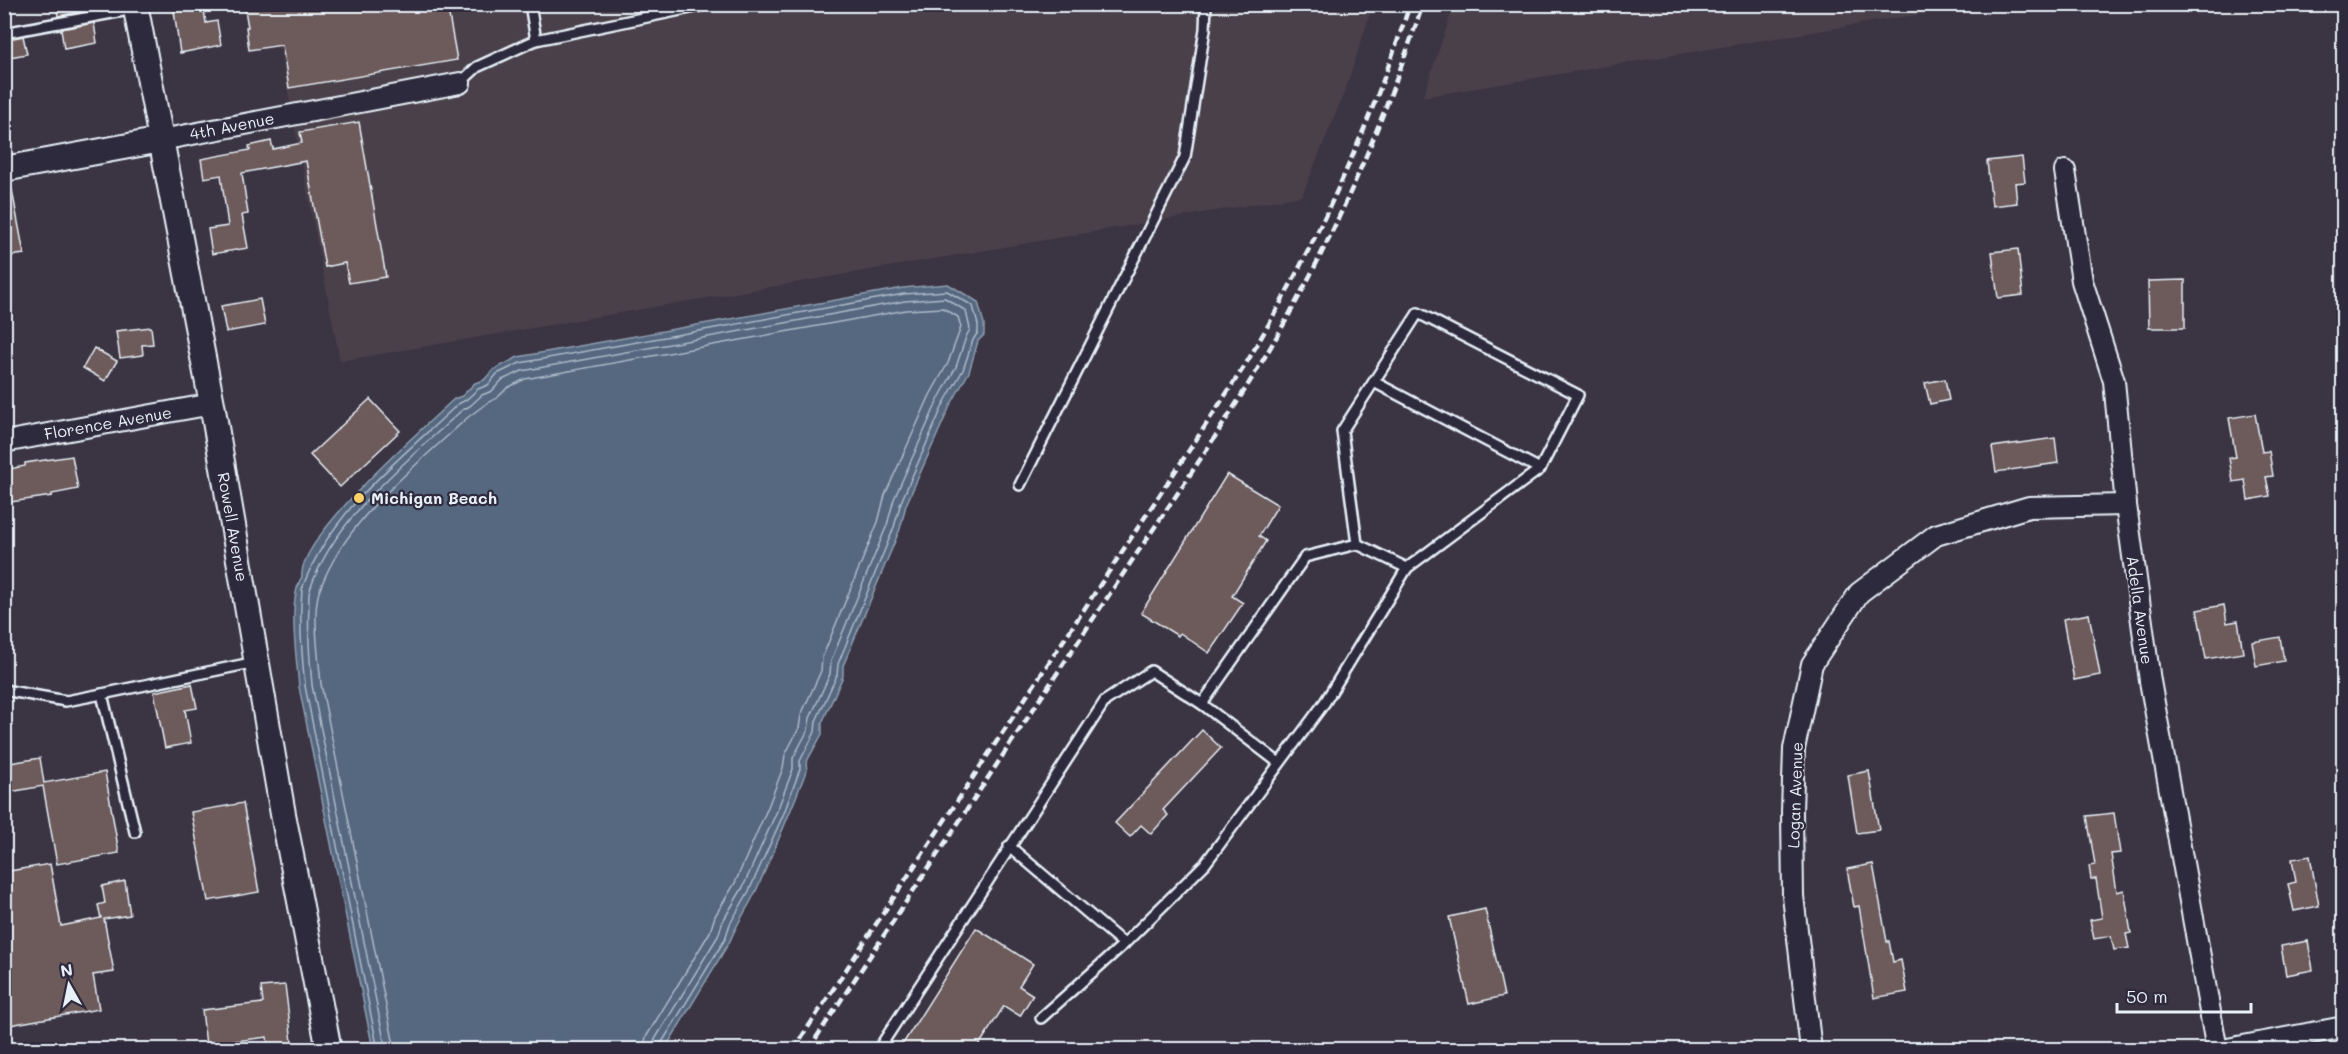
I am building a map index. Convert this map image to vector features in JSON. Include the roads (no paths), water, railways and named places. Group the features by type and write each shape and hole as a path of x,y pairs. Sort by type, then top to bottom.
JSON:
{"street":[{"name":"Rowell Avenue","path":"136,7 212,404 285,825 329,1050"},
{"name":"4th Avenue","path":"4,169 460,83"},
{"name":"Adella Avenue","path":"2064,171 2082,281 2115,381 2126,505 2150,681 2217,1050"},
{"name":"Florence Avenue","path":"4,442 212,404"},
{"name":"Logan Avenue","path":"1811,1050 1793,896 1792,812 1794,749 1812,664 1859,593 1936,535 2029,507 2126,505"},
{"path":"2222,1050 2343,1027"}],"lane":[{"path":"530,4 536,40"},
{"path":"460,83 477,67 536,40 710,4"},
{"path":"1020,484 1185,157 1206,4"},
{"path":"4,33 136,7"},
{"path":"1041,1018 1124,944 1204,864 1325,702 1407,568 1540,469 1578,395 1418,313 1342,431 1357,544"},
{"path":"1374,382 1540,469"},
{"path":"1202,704 1305,557 1357,544 1407,568"},
{"path":"4,690 66,701 256,662"},
{"path":"878,1050 1105,701 1151,671 1202,704 1279,763"},
{"path":"102,694 135,832"},
{"path":"1009,846 1124,944"}],"water":[{"path":"948,284 978,302 984,324 984,335 978,341 969,372 950,406 906,505 900,529 843,666 843,676 822,723 822,734 806,763 807,769 801,785 756,891 730,941 665,1049 373,1049 299,687 294,630 295,599 306,560 319,537 365,484 454,399 462,396 475,383 484,380 493,370 518,357 903,288"}],"railway":[{"path":"793,1050 1244,367 1293,279 1337,190 1376,99 1410,4"},
{"path":"808,1050 1196,466 1268,352 1310,276 1364,162 1423,4"}],"place":[{"name":"Michigan Beach","path":"359,498"}]}
